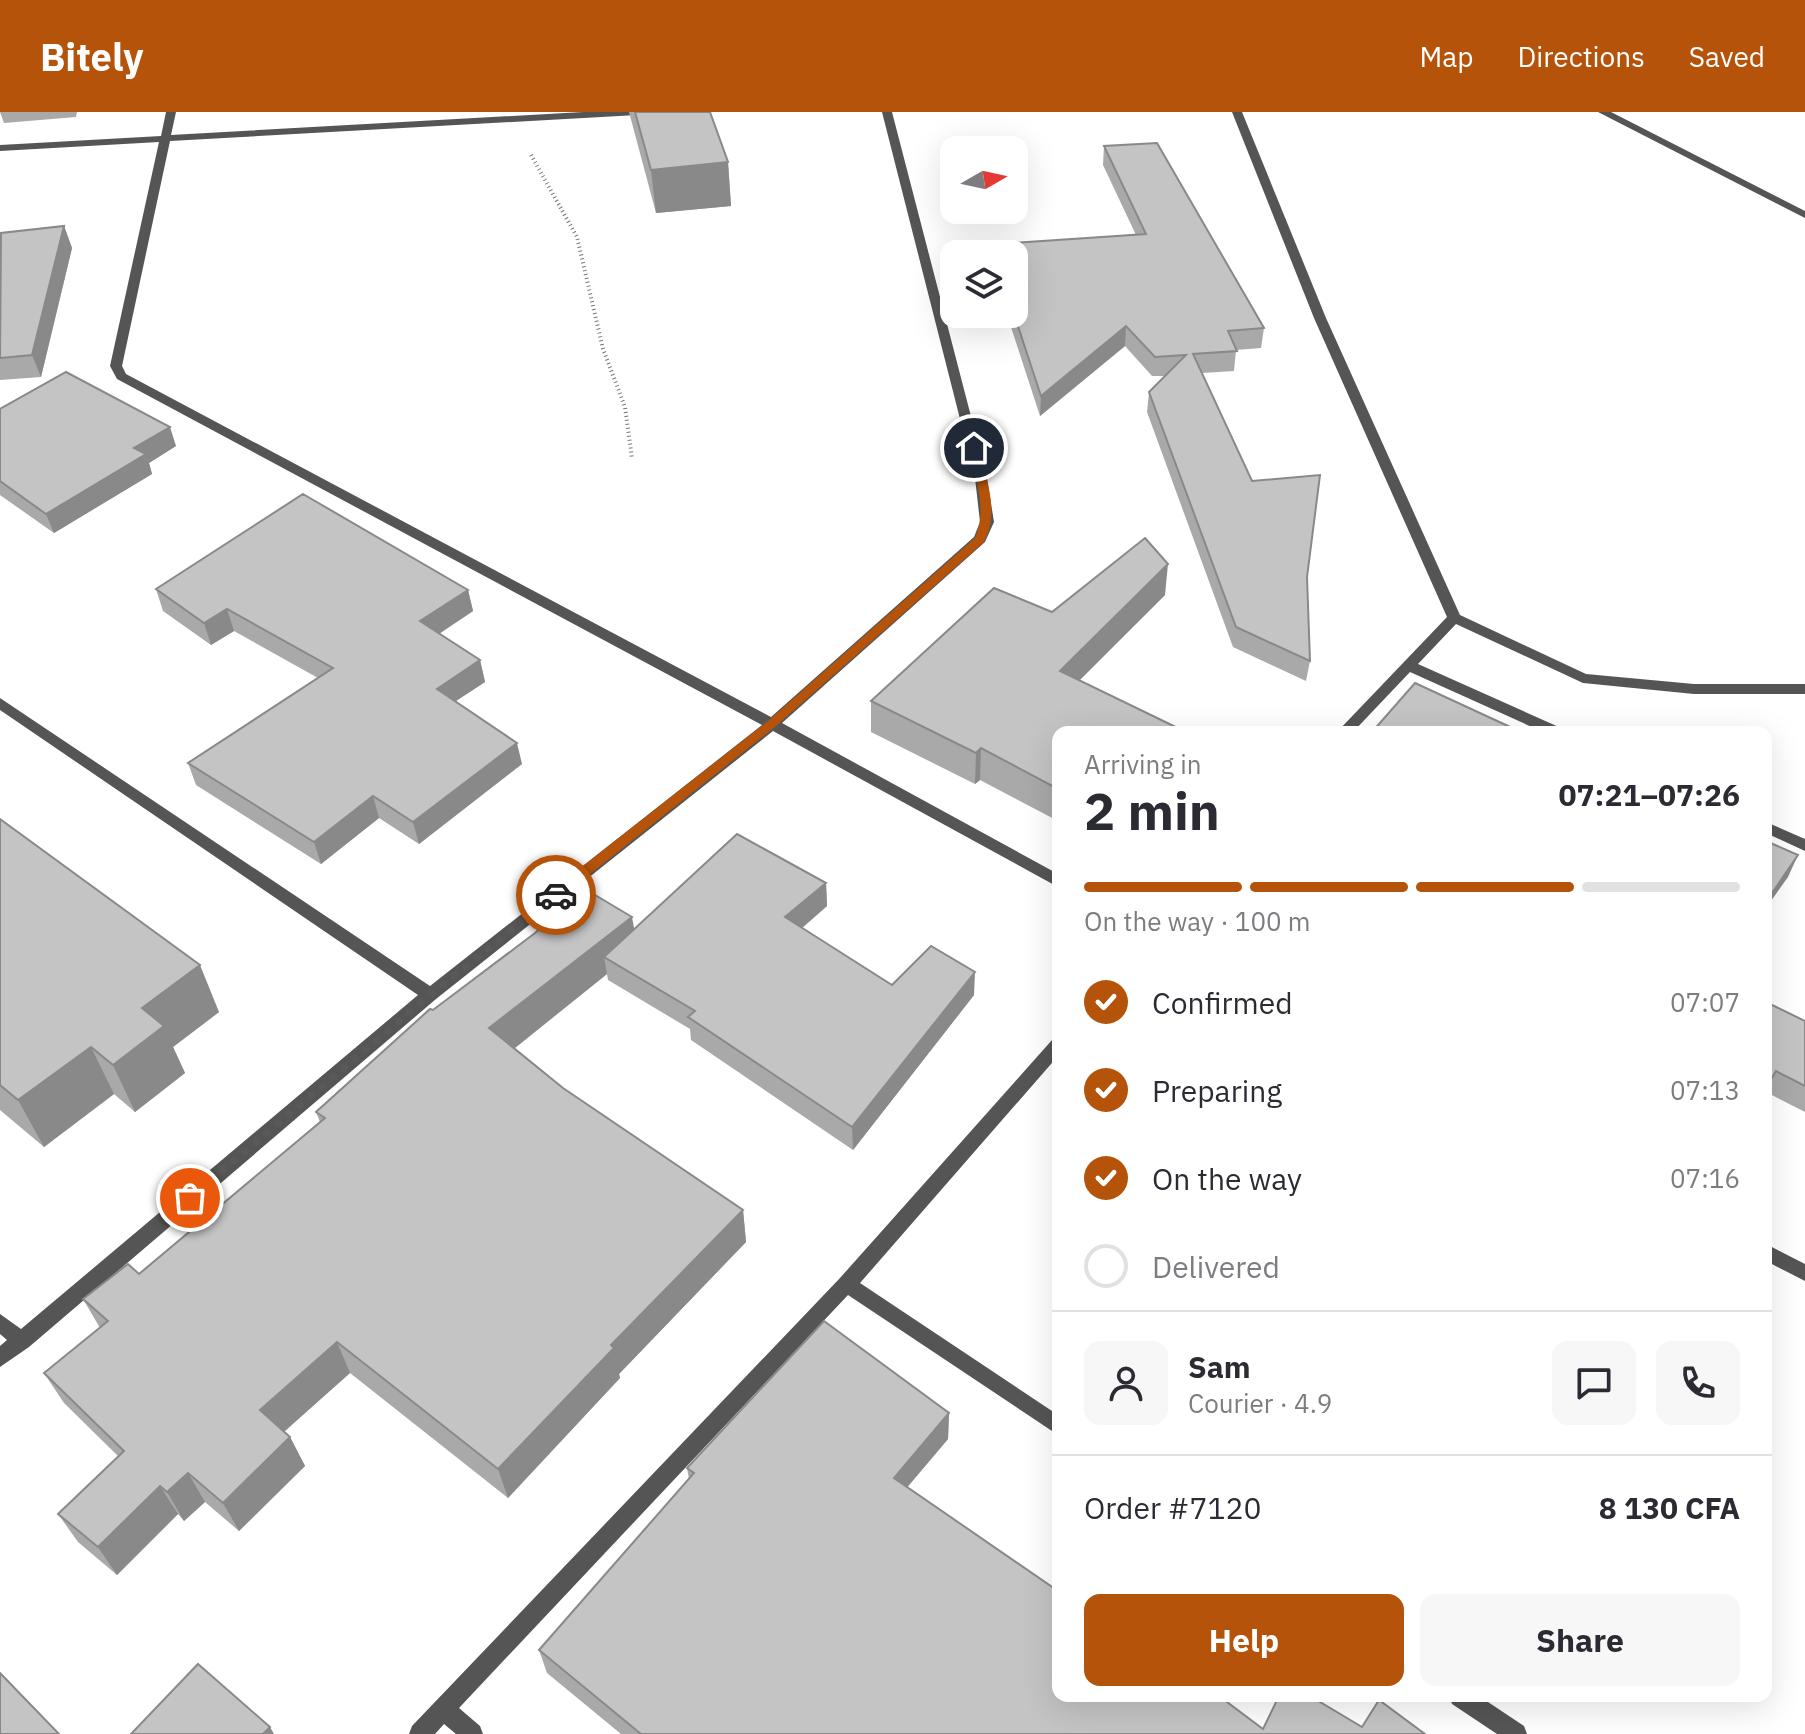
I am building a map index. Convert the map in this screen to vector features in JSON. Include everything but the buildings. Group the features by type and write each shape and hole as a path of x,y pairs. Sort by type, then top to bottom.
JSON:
{"street":[{"path":"171,112 116,366 121,376 772,724 1052,878"},
{"path":"0,148 637,112"},
{"path":"0,1358 430,995 772,724 980,539 987,522 981,478 887,112"},
{"path":"1237,112 1320,318 1454,618 1583,678 1694,689 1805,689"},
{"path":"1603,112 1805,215"},
{"path":"1350,726 1454,618"},
{"path":"1408,665 1543,726"},
{"path":"0,703 430,995"},
{"path":"1772,830 1805,845"},
{"path":"420,1734 847,1284 1052,1052"},
{"path":"1772,1255 1805,1273"},
{"path":"847,1284 1052,1422"},
{"path":"0,1322 22,1341"},
{"path":"1469,1702 1516,1734"},
{"path":"444,1709 472,1734"}],"path":[{"path":"511,118 514,134 540,166 577,237 603,349 625,407 632,458"}],"way so far":[{"path":"190,1198 430,995 556,895"}],"route":[{"path":"556,895 772,724 980,539 987,522 986,502 974,448"}]}
